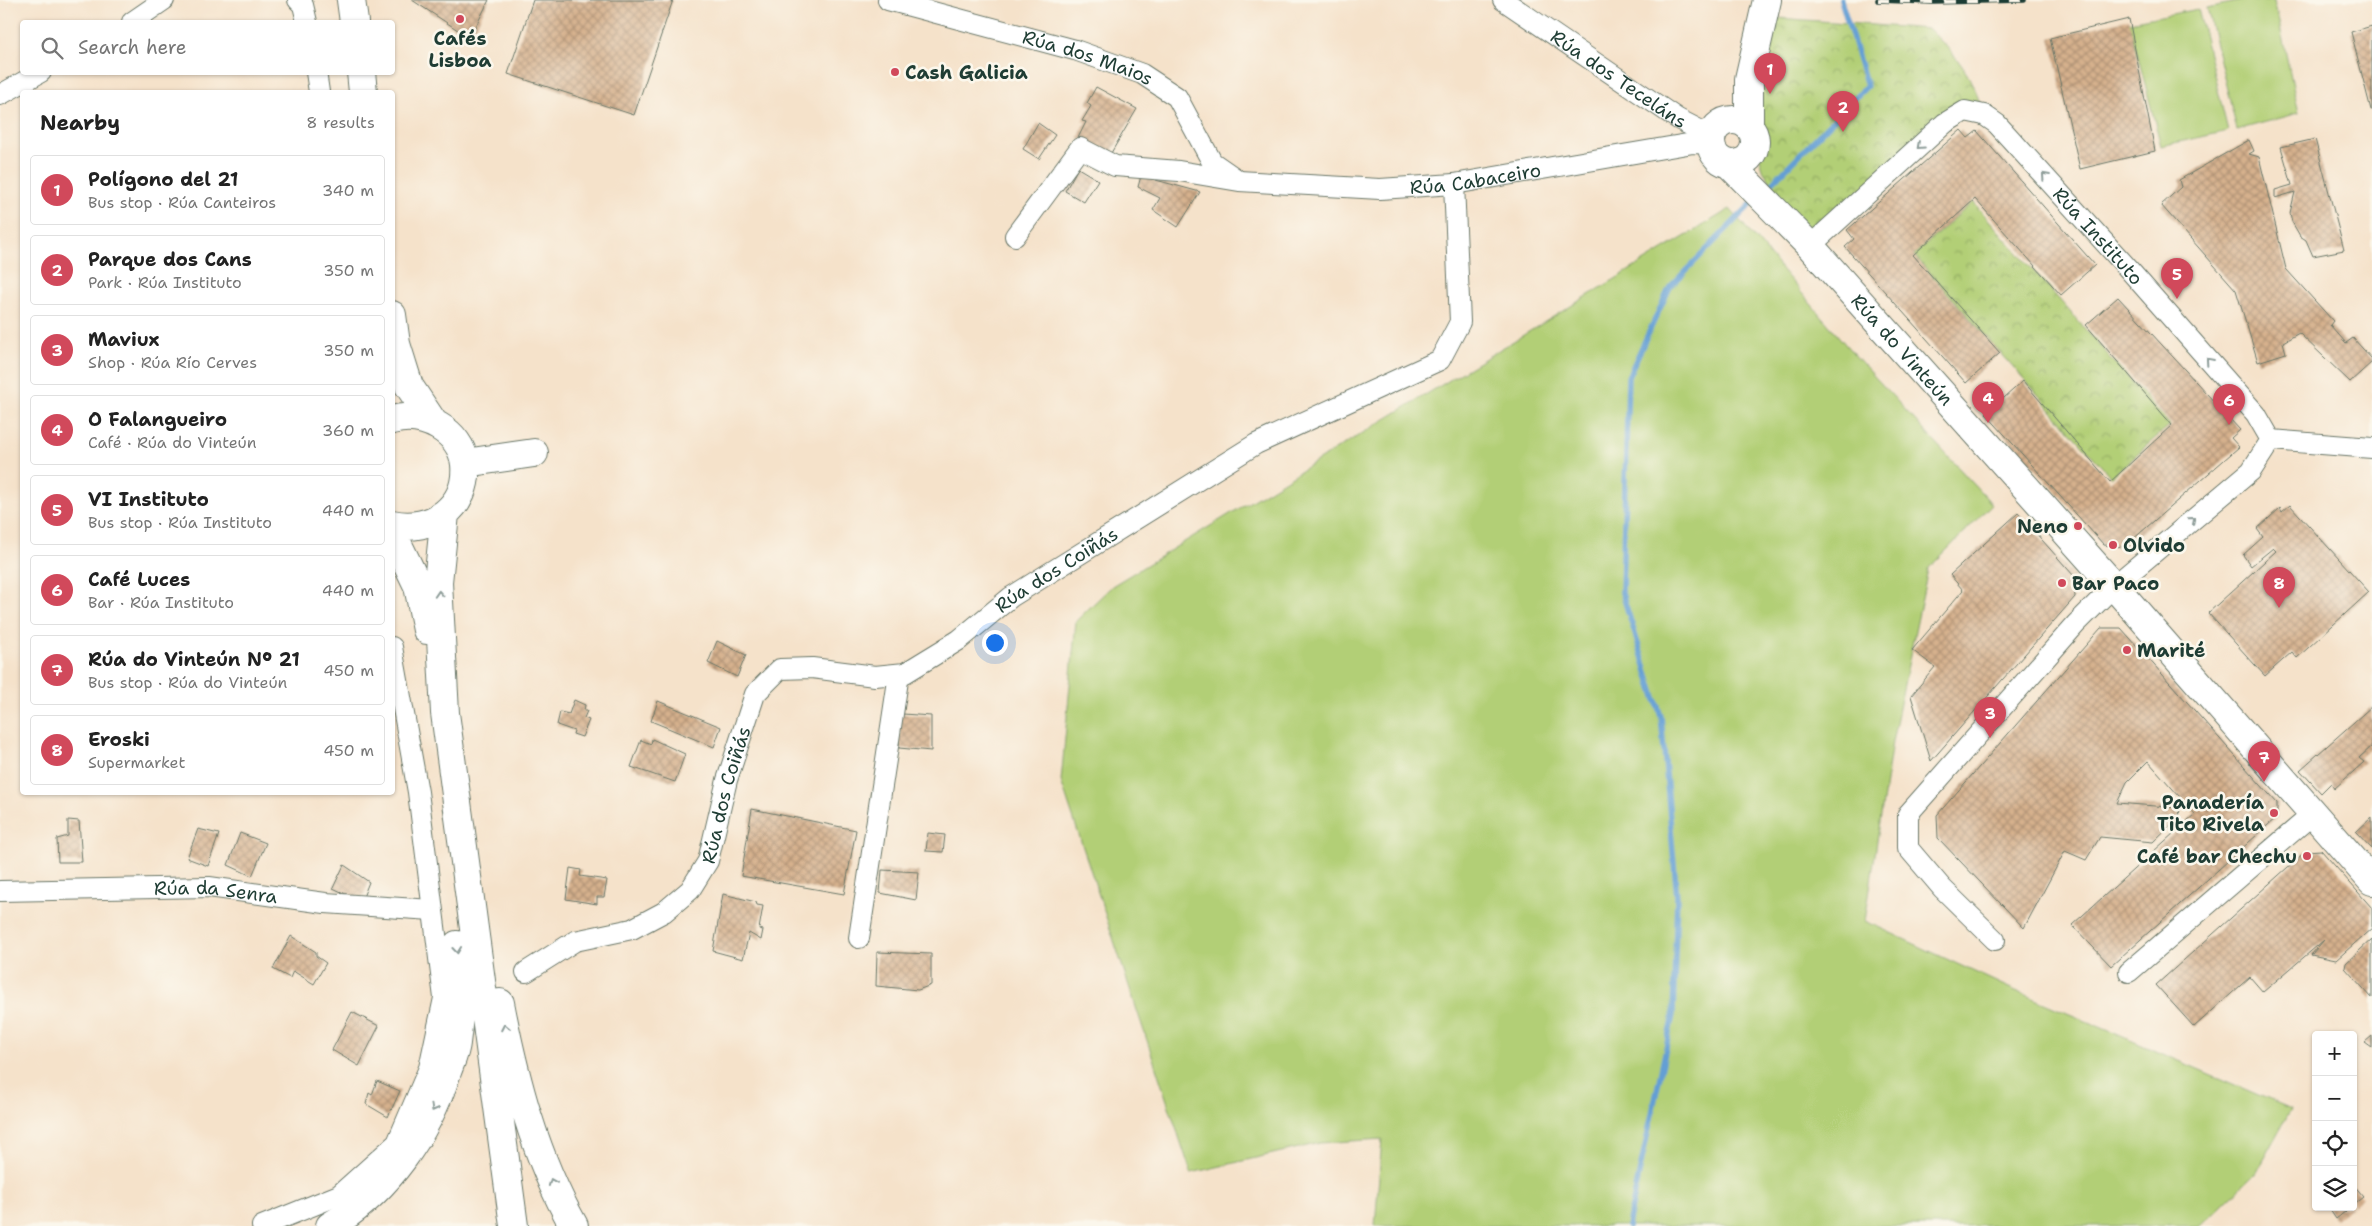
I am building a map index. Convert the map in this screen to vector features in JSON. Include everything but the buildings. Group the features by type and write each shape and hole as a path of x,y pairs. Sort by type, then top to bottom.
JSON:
{"main road":[{"path":"351,0 354,20"},
{"path":"1767,0 1749,79 1730,135 1714,155 1729,164 1810,246"},
{"path":"361,75 363,90"},
{"path":"1730,135 1810,246"},
{"name":"Rúa do Vinteún","path":"1810,246 2114,586 2372,881"},
{"path":"395,357 409,386 432,422 455,442 465,463 462,486 457,501 445,514 431,523 419,526 404,527 395,525"},
{"path":"395,420 405,418 432,422"},
{"path":"465,463 534,453"},
{"path":"445,514 438,582 445,712 514,1226"},
{"path":"395,538 418,586 445,712"},
{"path":"330,1226 369,1196 407,1156 438,1102 456,1045 461,988 450,880 451,761"},
{"path":"451,761 480,876 511,1058 533,1134 561,1204 574,1226"}],"street":[{"path":"135,20 164,0"},
{"path":"298,0 303,5 307,20"},
{"name":"Rúa dos Maios","path":"888,0 1075,50 1142,74 1177,97 1212,162 1239,181"},
{"name":"Rúa dos Teceláns","path":"1503,0 1678,119 1730,135"},
{"path":"0,95 35,75"},
{"path":"316,75 319,90"},
{"name":"Rúa Instituto","path":"1810,246 1945,123 1965,112 1984,115 1997,124 2124,264 2256,414 2271,440"},
{"name":"Rúa Cabaceiro","path":"1015,236 1080,148 1115,166 1178,171 1239,181 1380,189 1454,184 1730,135"},
{"name":"Rúa dos Coiñás","path":"526,972 575,941 632,929 664,912 690,890 708,861 728,780 755,694 780,668 812,668 875,676 905,673 959,640 1011,597 1256,444 1440,360 1460,322 1454,184"},
{"path":"1996,940 1942,888 1908,848 1908,814 2076,624 2114,586 2251,471 2271,440 2372,448"},
{"path":"262,1226 339,1195 397,1143 430,1068 444,998 418,792 395,664"},
{"path":"859,938 899,674"},
{"path":"2129,972 2313,814"},
{"name":"Rúa da Senra","path":"0,892 15,889 209,887 325,903 432,910"}],"green space":[{"path":"2246,0 2274,0 2299,113 2237,130 2207,8"},
{"path":"2198,9 2228,131 2161,146 2129,22"},
{"path":"1764,17 1929,29 1949,49 1963,68 1974,88 1984,115 1965,112 1810,246 1782,206 1763,169 1754,138"},
{"path":"1973,202 2170,425 2111,477 1914,255"},
{"path":"1730,209 1851,351 1992,504 1928,569 1892,742 1865,921 2009,988 2291,1109 2255,1174 2201,1226 1375,1226 1382,1139 1320,1143 1191,1173 1061,781 1076,621 1112,586"}],"waterway":[{"path":"1766,189 1867,86 1841,0"},
{"path":"1628,1226 1673,1015 1677,897 1661,716 1622,593 1628,377 1670,287 1756,199"}],"railway":[{"path":"1878,0 1932,2 2024,0"}],"place":[{"name":"Cafés Lisboa","path":"460,19"},
{"name":"Cash Galicia","path":"895,72"},
{"name":"Polígono del 21","path":"1770,94"},
{"name":"Parque dos Cans","path":"1843,132"},
{"name":"VI Instituto","path":"2177,299"},
{"name":"O Falangueiro","path":"1988,423"},
{"name":"Café Luces","path":"2229,425"},
{"name":"Neno","path":"2078,526"},
{"name":"Olvido","path":"2113,545"},
{"name":"Bar Paco","path":"2062,583"},
{"name":"Eroski","path":"2279,608"},
{"name":"Marité","path":"2127,650"},
{"name":"Maviux","path":"1990,738"},
{"name":"Rúa do Vinteún Nº 21","path":"2264,782"},
{"name":"Panadería Tito Rivela","path":"2274,813"},
{"name":"Café bar Chechu","path":"2307,856"}]}
